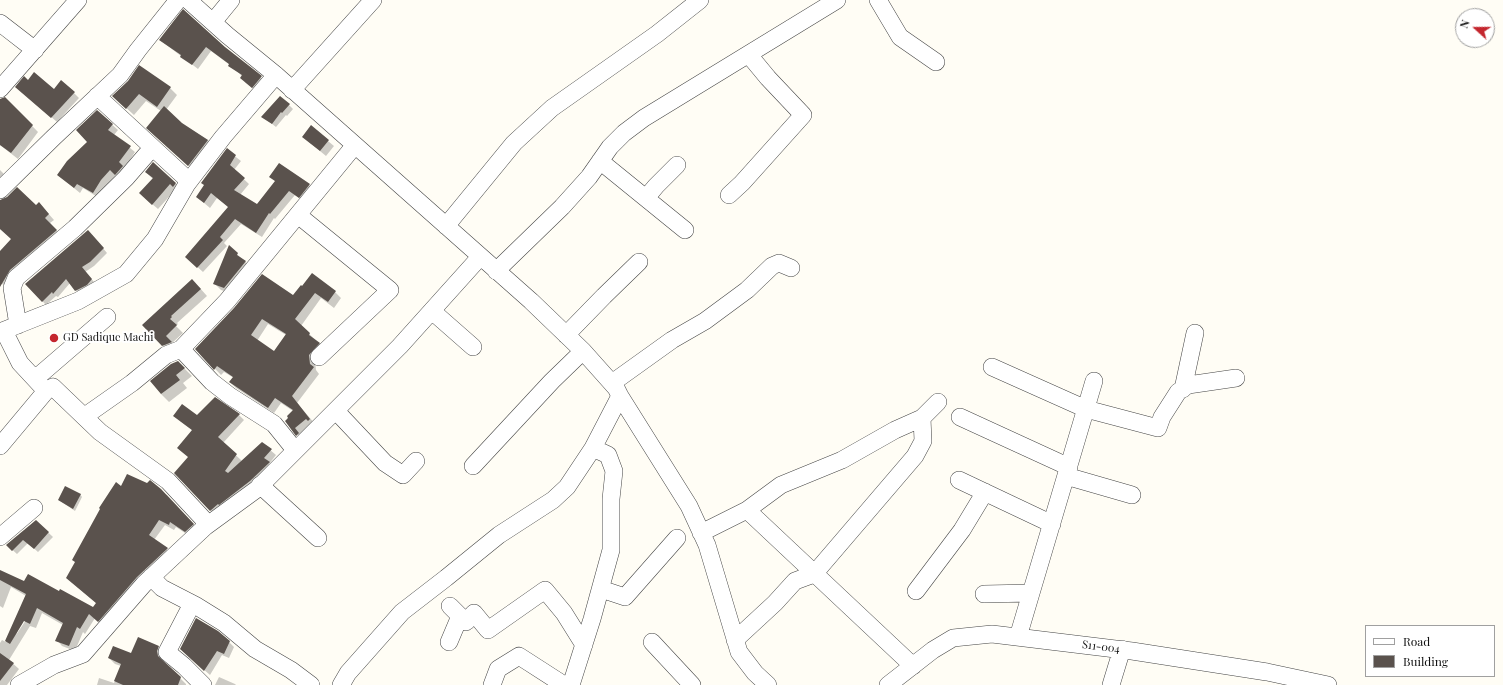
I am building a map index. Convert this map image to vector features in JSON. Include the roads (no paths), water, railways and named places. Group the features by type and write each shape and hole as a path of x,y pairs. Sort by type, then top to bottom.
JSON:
{"street":[{"path":"0,89 78,0"},
{"path":"0,190 120,75 178,0"},
{"path":"188,0 276,75 583,350 616,390 689,506 707,545 739,652 755,673 768,685"},
{"path":"213,22 231,0"},
{"path":"292,90 374,0"},
{"path":"446,226 514,143 552,108 657,34 700,0"},
{"path":"496,271 562,207 589,177 610,147 624,133 644,118 750,55 837,0"},
{"path":"878,0 900,37 936,62"},
{"path":"0,23 35,50"},
{"path":"729,195 742,183 803,115 768,78 750,55"},
{"path":"7,329 78,301 126,274 155,239 189,181 223,137 276,75"},
{"path":"97,96 189,181"},
{"path":"85,416 132,383 166,355 181,349 227,301 355,146"},
{"path":"152,148 126,178 75,228 16,278 12,288 7,329 20,363 41,385 53,387 100,432 168,481 208,524"},
{"path":"600,161 685,230"},
{"path":"646,198 677,165"},
{"path":"298,215 390,290 319,357"},
{"path":"18,685 54,665 83,654 151,577 173,555 208,524 260,485 336,411 432,311 480,257"},
{"path":"566,335 639,262"},
{"path":"341,685 348,673 402,612 499,535 553,500 566,487 593,448 616,390 672,340 705,321 747,290 772,266 779,263 791,268"},
{"path":"432,311 473,347"},
{"path":"0,446 41,385 107,317"},
{"path":"1183,389 1195,333"},
{"path":"181,349 212,382 230,396 274,424 295,450"},
{"path":"474,466 552,381 583,350"},
{"path":"992,367 1086,409 1158,428 1162,417 1178,392 1188,385 1236,378"},
{"path":"1018,637 1094,381"},
{"path":"701,533 746,510 781,485 842,460 895,430 922,418 938,402"},
{"path":"336,411 385,463 402,475 416,461"},
{"path":"960,417 1067,472 1132,495"},
{"path":"735,640 776,602 795,581 814,574 915,456 923,440 922,418"},
{"path":"571,685 601,589 611,550 611,499 614,471 608,454 593,448"},
{"path":"959,480 1052,524"},
{"path":"260,485 318,538"},
{"path":"916,591 962,530 985,492"},
{"path":"0,538 34,508"},
{"path":"746,510 912,666"},
{"path":"601,589 625,598 677,538"},
{"path":"151,577 162,588 224,623 255,649 291,670 311,685"},
{"path":"449,642 455,611 466,622 474,613 488,630 545,590 564,613 584,645"},
{"path":"984,594 1031,593"},
{"path":"192,604 167,652 203,685"},
{"name":"S11-004","path":"888,685 933,650 953,638 992,634 1122,649 1278,680 1319,684"},
{"path":"652,642 692,685"},
{"path":"1111,685 1122,649"},
{"path":"492,685 498,669 519,656 564,685"}],"place":[{"name":"GD Sadique Machi","path":"54,338"}]}
